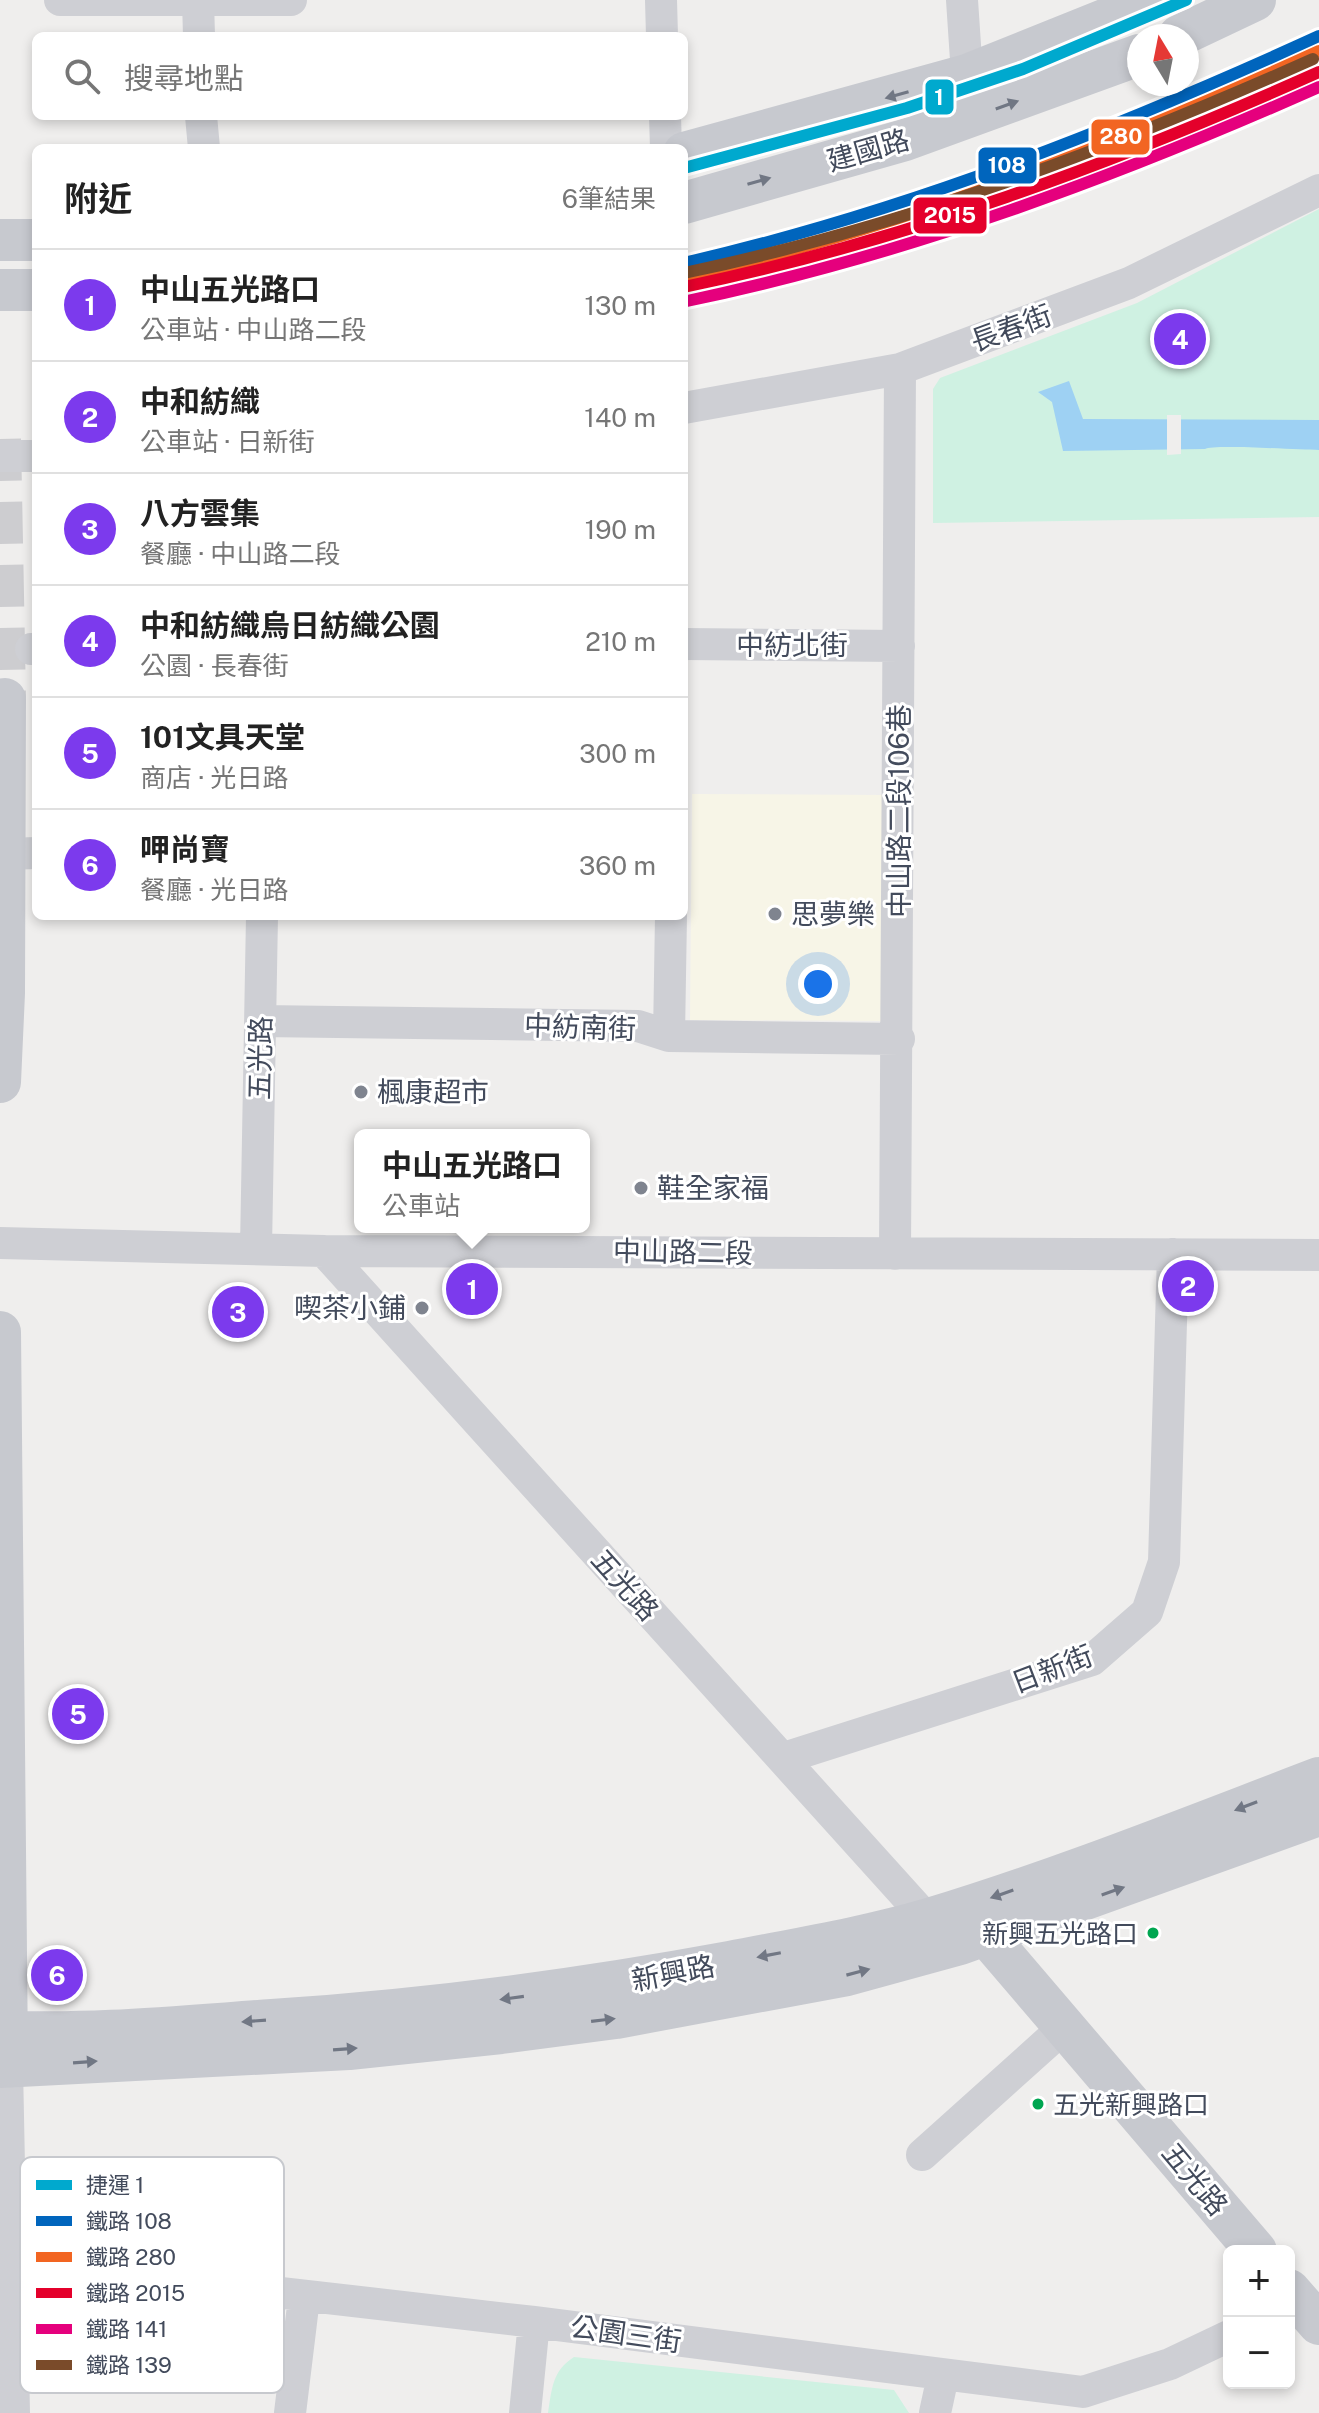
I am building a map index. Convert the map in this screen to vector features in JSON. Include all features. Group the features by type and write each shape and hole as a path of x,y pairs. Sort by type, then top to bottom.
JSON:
{"main road":[{"name":"建國路","path":"688,152 967,75 1154,0"},
{"path":"1199,27 1255,0"},
{"name":"建國路","path":"688,202 905,140 1127,59"},
{"path":"0,240 32,240"},
{"path":"0,290 32,290"},
{"path":"0,1082 21,854 5,699"},
{"path":"0,1332 3,2049"},
{"name":"新興路","path":"3,2049 246,2022 495,2000 835,1942 927,1919 1126,1852 1319,1778"},
{"name":"新興路","path":"3,2049 349,2049 573,2024 847,1975 973,1940 1319,1815"},
{"path":"927,1919 973,1940"},
{"name":"五光路","path":"973,1940 1223,2246"},
{"name":"五光路","path":"973,1940 1251,2245"},
{"path":"1297,2309 1319,2357"}],"street":[{"path":"60,0 291,0"},
{"path":"661,0 662,32"},
{"path":"962,0 967,75"},
{"path":"198,1 199,32"},
{"path":"201,120 204,144"},
{"path":"665,120 666,144"},
{"name":"長春街","path":"688,407 900,369 1129,283 1319,190"},
{"name":"中山路二段106巷","path":"895,1254 899,1039 900,369"},
{"path":"0,456 32,456"},
{"name":"中紡北街","path":"688,644 899,646"},
{"name":"五光路","path":"256,1248 262,920"},
{"path":"669,1036 671,920"},
{"name":"中紡南街","path":"261,1021 638,1026 669,1036 899,1039"},
{"name":"中山路二段","path":"0,1243 324,1251 1319,1255"},
{"name":"五光路","path":"324,1251 927,1919"},
{"name":"日新街","path":"784,1758 1092,1660 1147,1612 1164,1562 1173,1254"},
{"path":"922,2155 1051,2039"},
{"path":"3,2049 13,2262 14,2413"},
{"name":"公園三街","path":"13,2262 20,2263"},
{"name":"公園三街","path":"284,2296 534,2322 943,2376 1085,2403 1223,2339"},
{"path":"290,2413 304,2298"},
{"path":"525,2413 534,2322"},
{"path":"935,2413 943,2376"}],"shaded area":[{"name":"思夢樂","path":"692,794 886,795 884,1021 690,1020"}],"green space":[{"path":"1319,209 1319,517 933,523 933,389 940,378 1137,303"},
{"path":"574,2357 894,2390 909,2413 548,2413 557,2375"}],"water":[{"path":"1069,381 1083,419 1319,420 1319,450 1224,447 1063,451 1052,402 1038,392"}],"pier":[{"path":"1167,415 1181,415 1181,454 1167,455"}],"tunnel":[{"path":"0,439 5,699"}],"metro line":[{"name":"1","path":"688,167 907,108 1023,69 1186,0"}],"rail line":[{"name":"108","path":"688,262 847,219 1007,166 1164,104 1319,36"},
{"name":"280","path":"688,277 850,233 1009,180 1165,119 1319,51"},
{"name":"139","path":"688,272 846,233 1004,183 1082,155 1313,59"},
{"name":"2015","path":"688,286 847,247 1007,197 1164,138 1319,72"},
{"name":"141","path":"688,301 850,261 1009,211 1165,152 1319,87"}],"place":[{"name":"中和紡織烏日紡織公園","path":"1180,339"},
{"name":"思夢樂","path":"775,914"},
{"name":"楓康超市","path":"361,1092"},
{"name":"鞋全家福","path":"641,1188"},
{"name":"中和紡織","path":"1188,1286"},
{"name":"中山五光路口","path":"472,1289"},
{"name":"喫茶小鋪","path":"422,1308"},
{"name":"八方雲集","path":"238,1312"},
{"name":"101文具天堂","path":"78,1714"},
{"name":"新興五光路口","path":"1153,1933"},
{"name":"呷尚寶","path":"57,1975"},
{"name":"五光新興路口","path":"1038,2104"}]}
